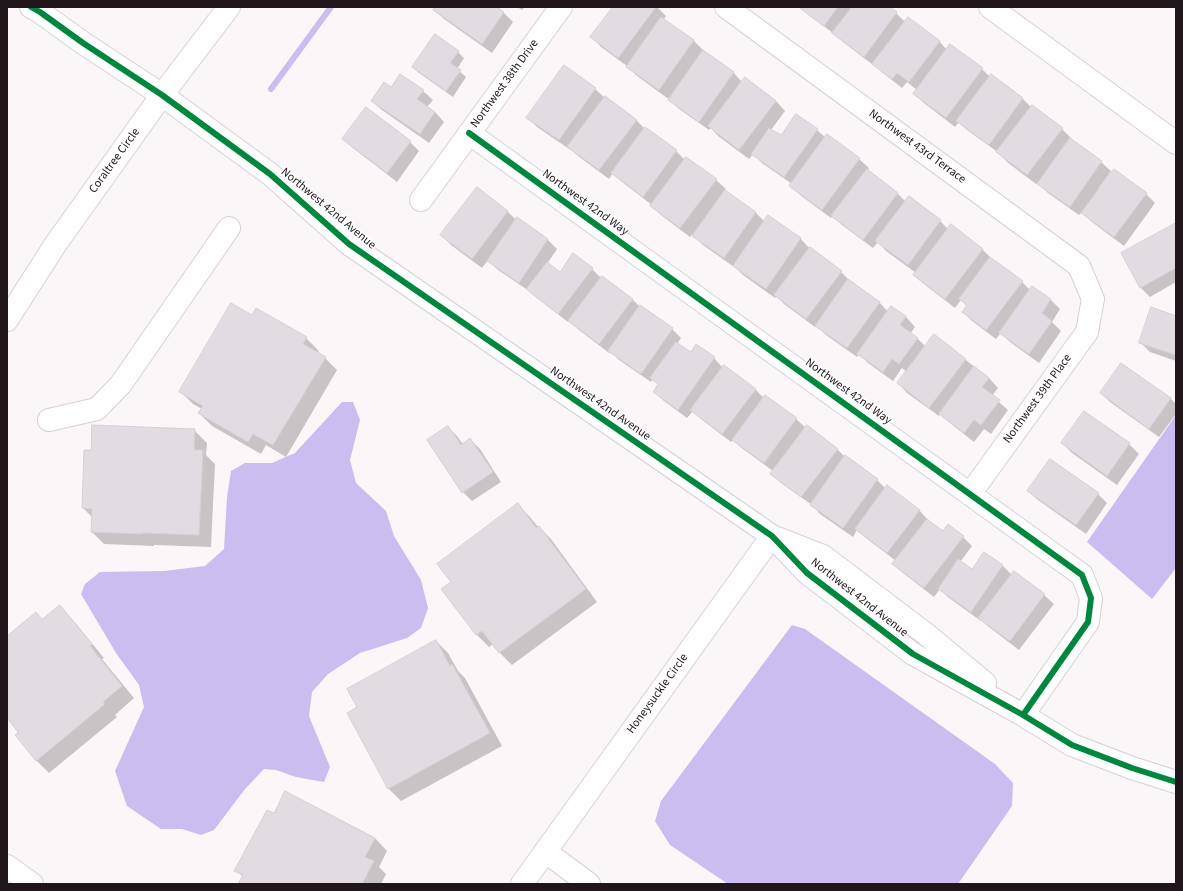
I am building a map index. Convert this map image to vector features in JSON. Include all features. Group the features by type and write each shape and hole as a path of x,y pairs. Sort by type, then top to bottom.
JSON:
{"street":[{"name":"Northwest 42nd Avenue","path":"31,7 162,95 270,174 349,244 772,536 807,573 913,654 1023,715 1072,745 1132,768 1176,782"},
{"name":"Coraltree Circle","path":"7,320 55,245 162,95 229,7"},
{"name":"Northwest 38th Drive","path":"421,200 561,7"},
{"name":"Northwest 43rd Terrace","path":"726,7 1079,266 1093,299"},
{"path":"990,7 1176,143"},
{"name":"Northwest 42nd Way","path":"469,133 1082,575 1091,598 1088,622 1023,715"},
{"path":"49,420 97,409 121,384 229,228"},
{"name":"Northwest 39th Place","path":"970,494 1087,332 1093,299"},
{"name":"Northwest 42nd Avenue","path":"772,536 823,556 926,634 1023,715"},
{"name":"Honeysuckle Circle","path":"522,884 772,536"},
{"path":"889,636 903,616"},
{"path":"546,852 589,884"},
{"path":"7,866 32,884"}],"shaded area":[{"path":"342,402 353,402 360,420 350,460 356,483 386,511 394,536 421,580 428,608 421,628 407,638 360,653 328,674 312,692 309,716 330,767 324,782 296,777 276,770 264,769 245,789 214,830 201,835 182,829 161,829 127,806 115,771 144,707 139,685 116,653 81,594 85,584 100,572 164,571 205,566 224,549 227,497 231,471 245,463 272,463 295,453"},
{"path":"1176,415 1176,568 1152,599 1087,542"},
{"path":"792,625 805,629 995,764 1013,783 1012,806 958,884 728,884 670,845 655,821 661,801"}],"building":[{"path":"435,7 497,7 504,12 482,44 433,10"},
{"path":"613,7 656,7 618,58 590,37"},
{"path":"799,7 838,7 824,26"},
{"path":"852,7 890,7 897,12 864,57 832,33"},
{"path":"661,17 694,40 659,90 626,67"},
{"path":"908,17 940,41 909,82 897,73 892,79 872,64"},
{"path":"435,34 459,51 450,63 461,70 446,91 412,67"},
{"path":"950,44 983,68 946,118 913,94"},
{"path":"703,50 734,72 699,122 668,100"},
{"path":"564,65 596,88 559,140 526,118"},
{"path":"400,74 424,90 417,99 435,112 420,134 371,101 384,82 391,87"},
{"path":"991,74 1023,98 989,145 956,121"},
{"path":"745,77 776,101 739,150 708,126"},
{"path":"605,96 637,120 599,170 567,147"},
{"path":"1032,105 1063,128 1027,175 996,152"},
{"path":"366,107 411,141 387,173 342,139"},
{"path":"796,114 818,129 784,177 751,154 769,128 781,135"},
{"path":"645,127 677,150 643,197 611,173"},
{"path":"827,134 860,158 822,210 789,186"},
{"path":"1070,138 1102,161 1070,207 1037,184"},
{"path":"686,157 717,179 680,228 650,206"},
{"path":"867,169 898,193 863,240 831,216"},
{"path":"1114,169 1147,193 1114,237 1081,213"},
{"path":"477,187 508,211 472,259 440,235"},
{"path":"725,190 756,212 724,258 692,236"},
{"path":"909,196 941,220 908,265 875,241"},
{"path":"768,215 801,238 766,289 733,266"},
{"path":"517,217 548,239 519,283 487,261"},
{"path":"1176,223 1176,268 1140,288 1121,253"},
{"path":"951,224 983,249 945,299 913,275"},
{"path":"810,247 842,271 806,319 774,295"},
{"path":"573,253 593,268 558,314 526,289 547,262 560,272"},
{"path":"990,257 1023,281 986,330 962,312 967,305 959,299"},
{"path":"602,276 633,299 599,344 568,321"},
{"path":"848,279 880,302 847,348 815,326"},
{"path":"1032,286 1051,299 1042,313 1052,321 1029,354 999,333"},
{"path":"231,303 252,315 256,308 307,337 303,344 326,357 273,445 253,434 248,442 198,413 203,406 179,392"},
{"path":"640,305 673,328 641,374 608,351"},
{"path":"891,306 906,316 900,325 918,338 899,364 892,359 883,372 857,354"},
{"path":"1151,307 1176,316 1176,355 1139,343"},
{"path":"934,334 966,359 929,408 897,383"},
{"path":"676,342 691,352 696,344 715,357 678,410 653,392 658,384 650,378"},
{"path":"1121,363 1171,398 1149,429 1100,393"},
{"path":"724,365 756,389 722,434 690,410"},
{"path":"974,366 989,378 982,387 1000,400 981,425 974,420 964,433 939,414"},
{"path":"765,395 797,418 764,463 732,440"},
{"path":"1084,411 1130,443 1107,476 1061,443"},
{"path":"92,425 195,429 194,450 203,450 199,535 91,532 92,509 82,508 84,450 91,450"},
{"path":"807,425 838,449 801,497 770,474"},
{"path":"448,426 461,445 470,438 493,472 462,493 427,440"},
{"path":"845,455 878,479 843,528 810,505"},
{"path":"1050,459 1099,493 1076,525 1027,491"},
{"path":"887,485 920,510 887,553 855,529"},
{"path":"518,503 536,528 539,526 586,589 499,653 482,631 476,635 441,589 451,582 437,564"},
{"path":"927,519 943,531 948,524 964,536 924,588 892,564"},
{"path":"984,552 1003,565 971,612 938,589 958,559 972,569"},
{"path":"1014,571 1045,594 1010,641 978,618"},
{"path":"60,605 92,644 90,646 122,686 103,702 105,704 36,761 15,735 18,732 7,718 7,636 36,612 42,619"},
{"path":"436,640 450,666 452,664 490,733 388,789 347,713 357,707 347,689"},
{"path":"285,791 375,838 365,857 374,861 362,884 238,884 243,875 234,871 267,810 274,813"}],"waterway":[{"path":"271,89 331,7"}],"cycle path":[{"path":"31,7 162,95 270,174 349,244 772,536 807,573 913,654 1023,715 1072,745 1132,768 1176,782"},
{"path":"469,133 1082,575 1091,598 1088,622 1023,715"}]}
